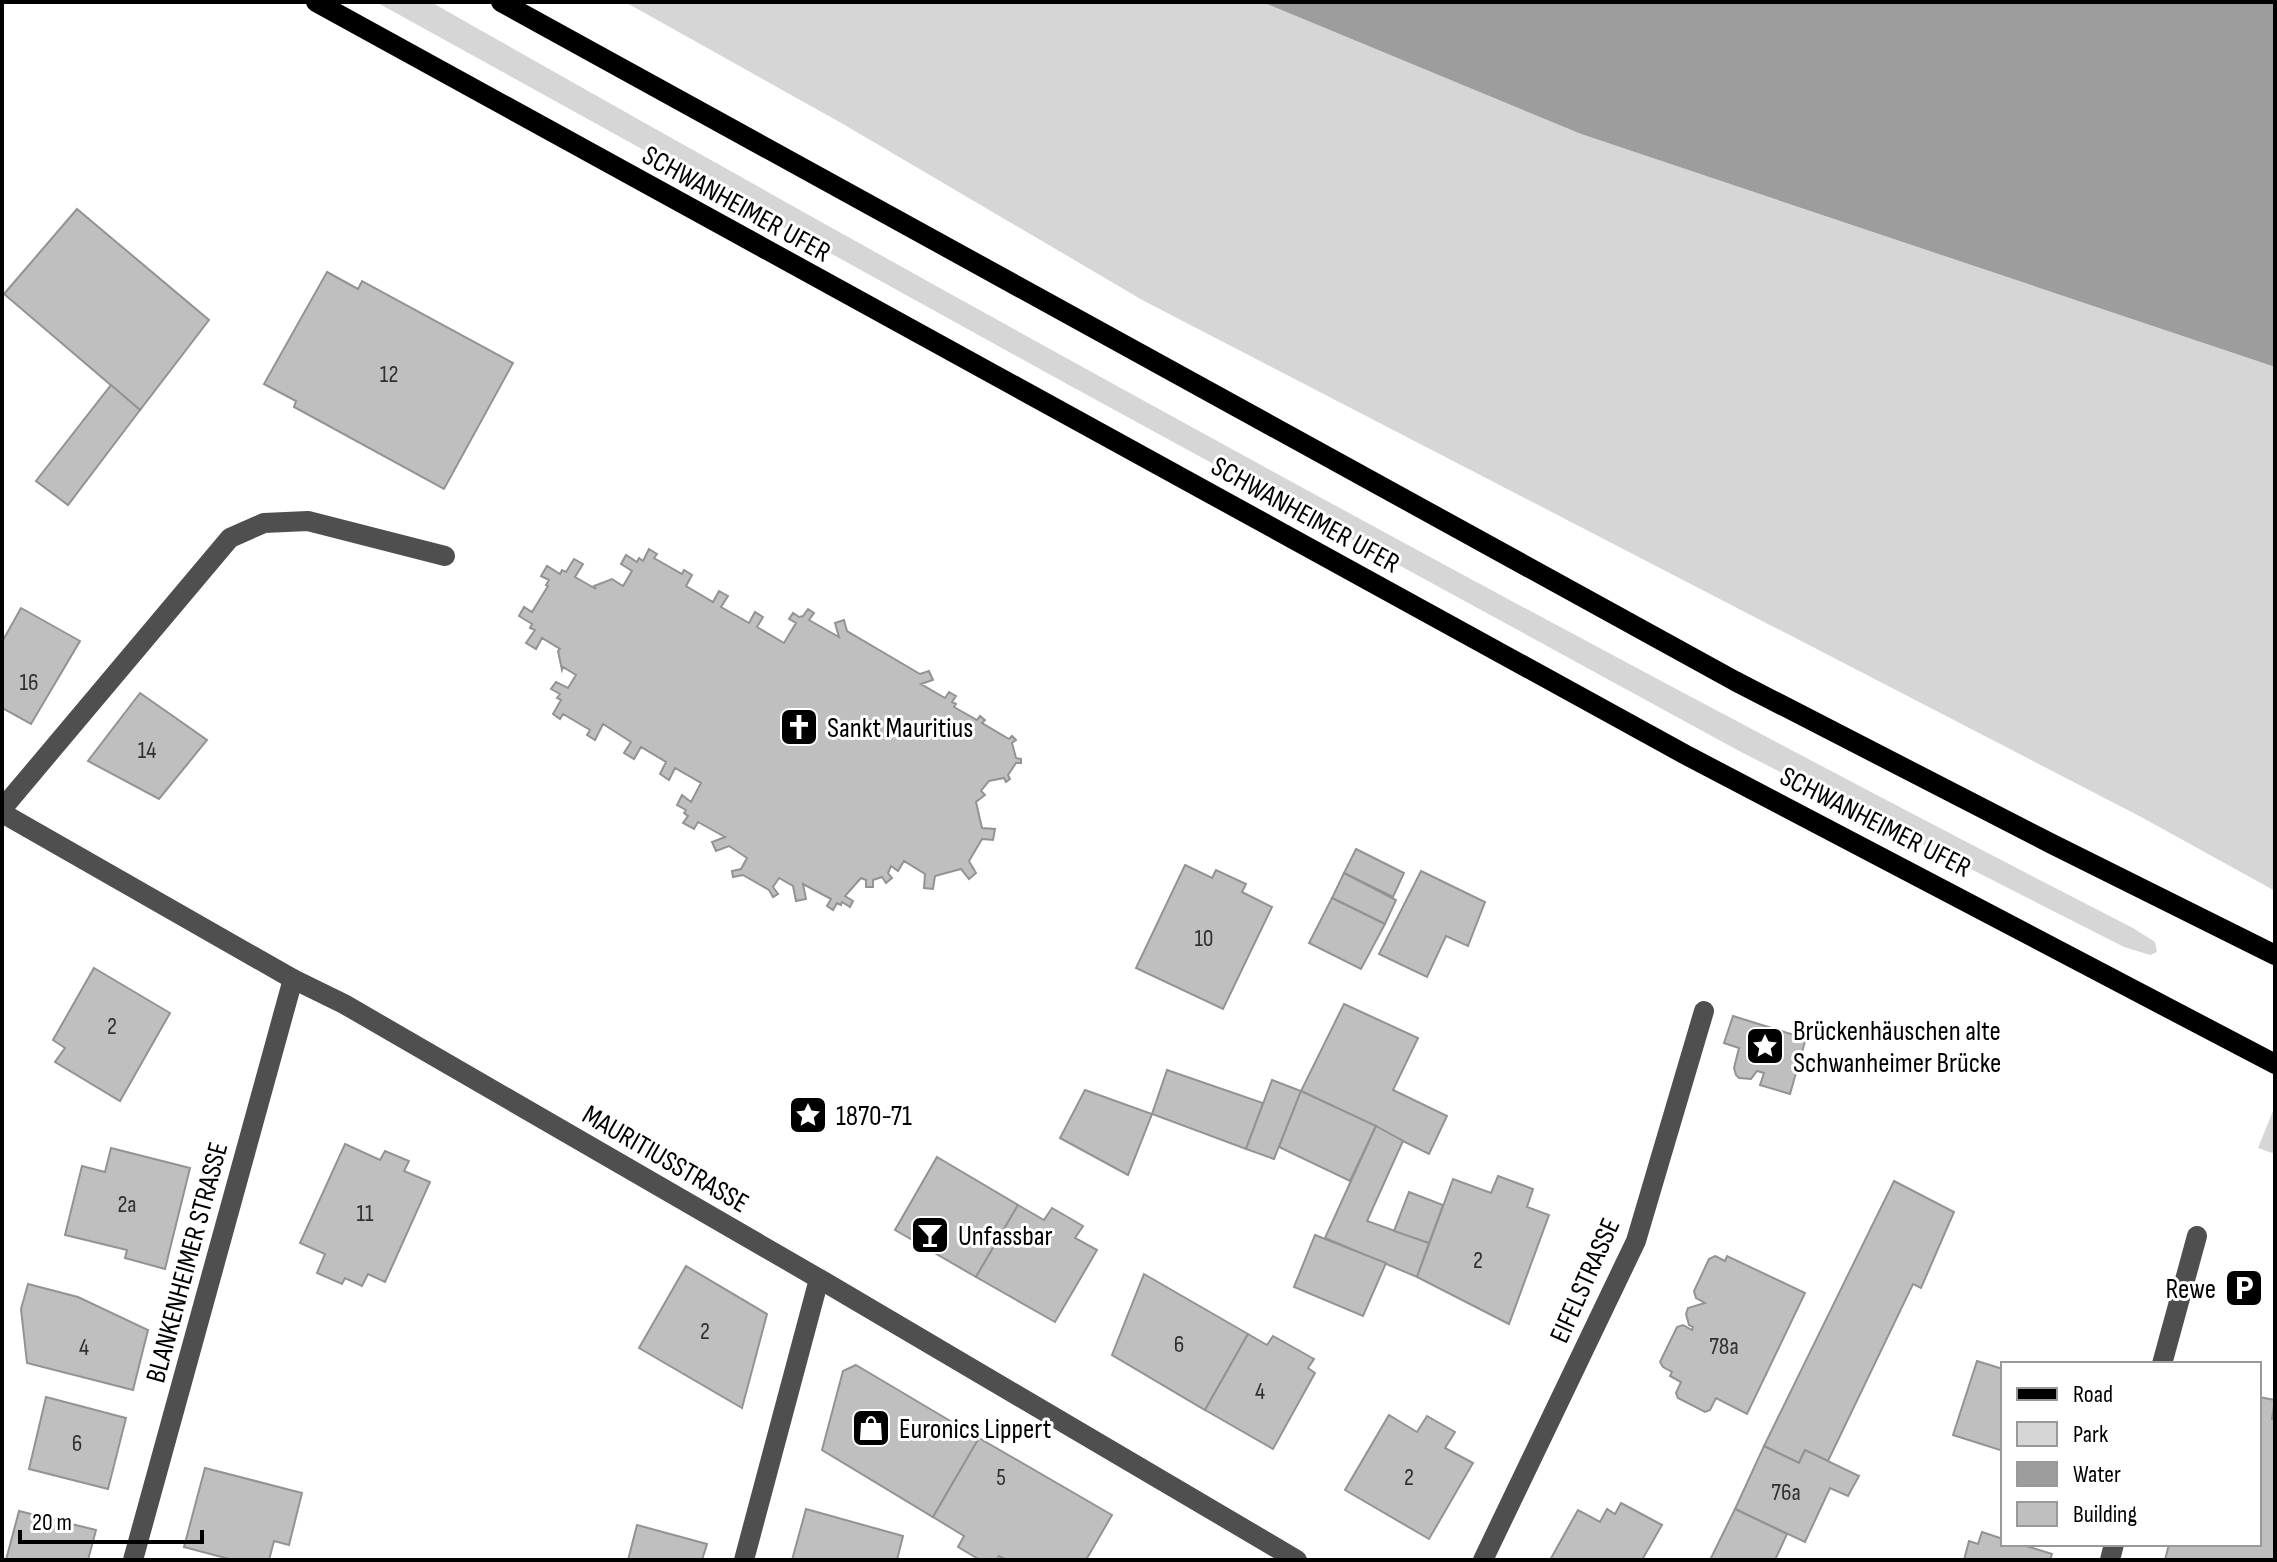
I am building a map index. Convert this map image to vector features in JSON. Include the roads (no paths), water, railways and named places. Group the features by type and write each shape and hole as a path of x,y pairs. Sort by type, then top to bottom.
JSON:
{"main road":[{"name":"SCHWANHEIMER UFER","path":"316,2 1686,755 2275,1064"},
{"path":"501,2 1735,681 2275,955"}],"street":[{"path":"2,811 230,538 264,523 308,521 445,556"},
{"name":"MAURITIUSSTRASSE","path":"2,811 293,979 344,1004 1297,1560"},
{"name":"BLANKENHEIMER STRASSE","path":"133,1560 293,979"},
{"name":"EIFELSTRASSE","path":"1483,1560 1636,1241 1704,1011"},
{"path":"2163,1362 2197,1236"},
{"path":"744,1560 819,1279"}],"water":[{"path":"1262,2 2275,2 2275,367 1581,134"}],"place":[{"name":"Sankt Mauritius","path":"799,727"},
{"name":"Brückenhäuschen alte Schwanheimer Brücke","path":"1765,1046"},
{"name":"1870-71","path":"808,1115"},
{"name":"Unfassbar","path":"930,1235"},
{"name":"Rewe","path":"2244,1288"},
{"name":"Euronics Lippert","path":"871,1428"}]}
